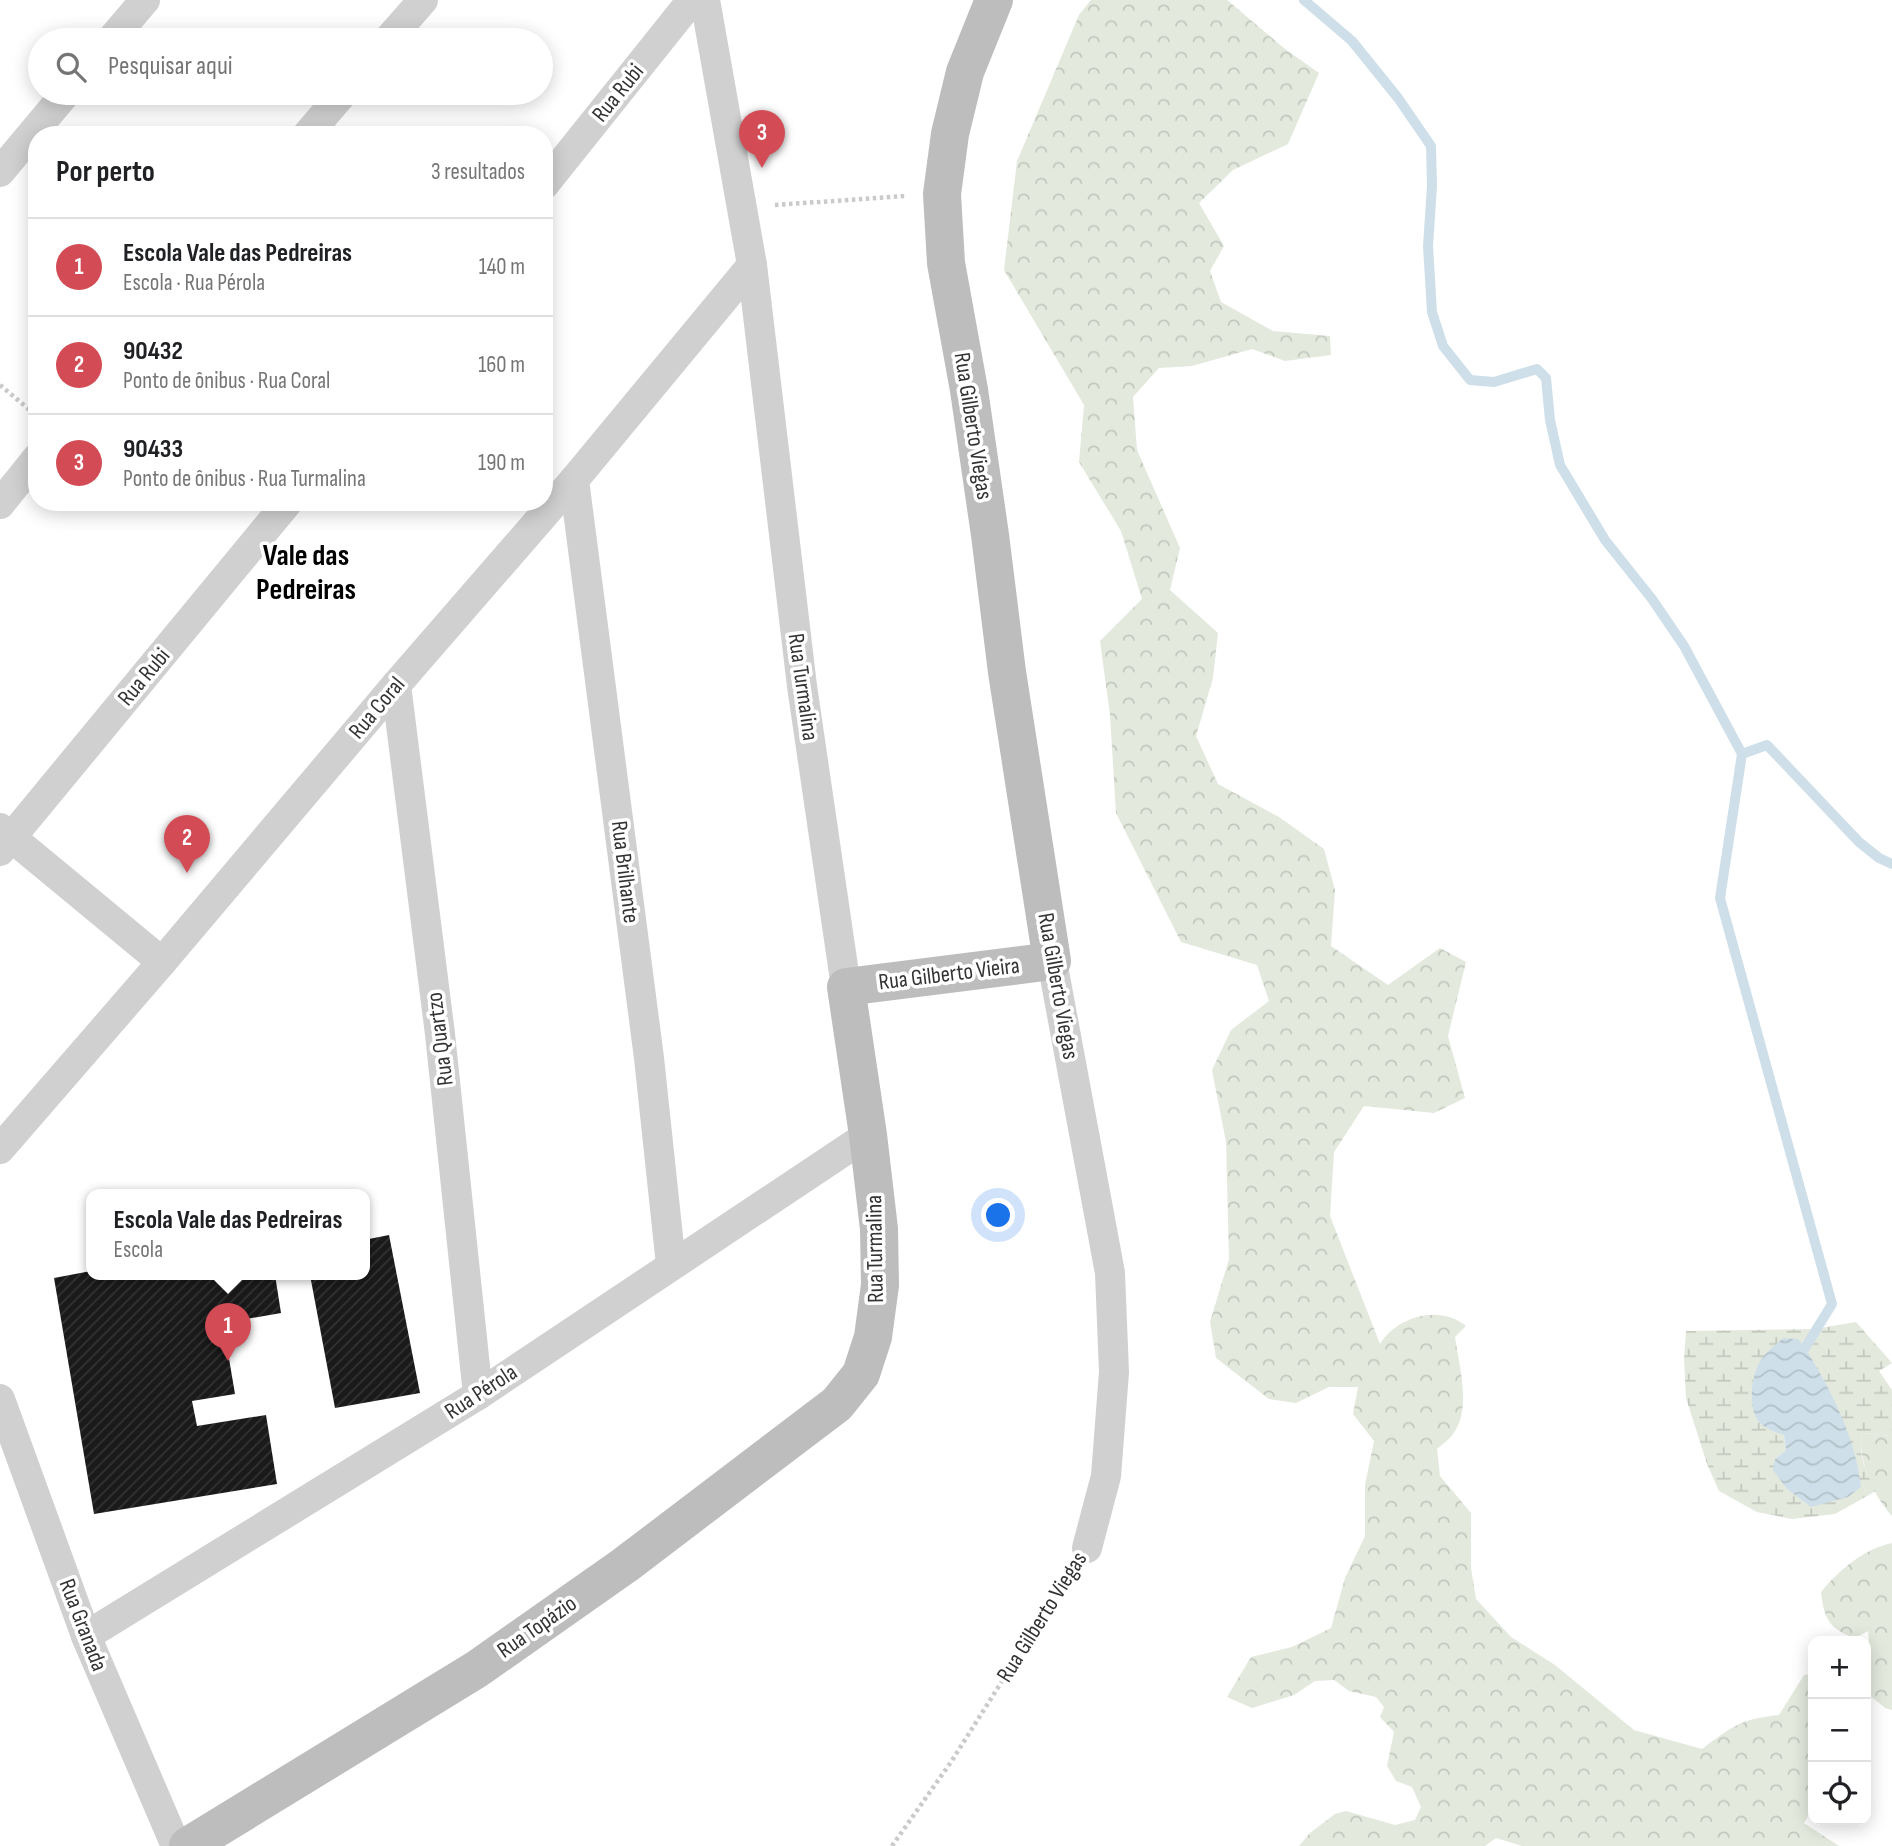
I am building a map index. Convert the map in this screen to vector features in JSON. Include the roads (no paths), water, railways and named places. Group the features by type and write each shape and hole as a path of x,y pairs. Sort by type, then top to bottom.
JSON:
{"street":[{"path":"121,28 145,0"},
{"path":"398,28 423,0"},
{"name":"Rua Rubi","path":"553,174 692,0"},
{"name":"Rua Turmalina","path":"705,0 751,265 802,685 868,1135 879,1229 880,1285 873,1338 861,1374"},
{"name":"Rua Gilberto Viegas","path":"994,0 965,72 950,134 942,194 946,263 969,390 1007,672 1052,961 1110,1273 1114,1372 1106,1476 1087,1548"},
{"path":"38,126 56,105"},
{"path":"315,126 333,105"},
{"path":"0,172 28,138"},
{"name":"Rua Coral","path":"553,505 751,265"},
{"path":"0,504 28,469"},
{"name":"Rua Brilhante","path":"575,480 649,1058 671,1265"},
{"name":"Rua Rubi","path":"4,839 280,511"},
{"name":"Rua Coral","path":"0,1149 548,511"},
{"name":"Rua Quartzo","path":"396,685 440,1034 478,1395"},
{"path":"4,839 162,962"},
{"name":"Rua Gilberto Vieira","path":"846,987 1052,961"},
{"name":"Rua Pérola","path":"86,1636 478,1395 868,1135"},
{"name":"Rua Topázio","path":"188,1846 477,1669 625,1565 837,1404 861,1374"},
{"name":"Rua Granada","path":"0,1399 86,1636 176,1846"}],"water":[{"path":"1783,1338 1798,1339 1805,1348 1841,1415 1854,1451 1861,1487 1848,1497 1811,1507 1787,1489 1773,1470 1775,1459 1786,1450 1784,1435 1759,1422 1753,1407 1752,1389 1759,1363"}],"waterway":[{"path":"1304,0 1352,41 1398,98 1431,146 1432,186 1428,246 1432,312 1443,346 1470,380 1494,382 1537,369 1546,378 1550,420 1560,465 1605,540 1652,599 1684,646 1742,754 1720,898 1832,1304 1805,1348"},
{"path":"1742,754 1767,745 1859,842 1879,858 1892,864"}],"place":[{"name":"90433","path":"762,168"},
{"name":"90432","path":"187,873"},
{"name":"Escola Vale das Pedreiras","path":"228,1361"}],"district":[{"name":"Vale das Pedreiras","path":"306,573"}]}
